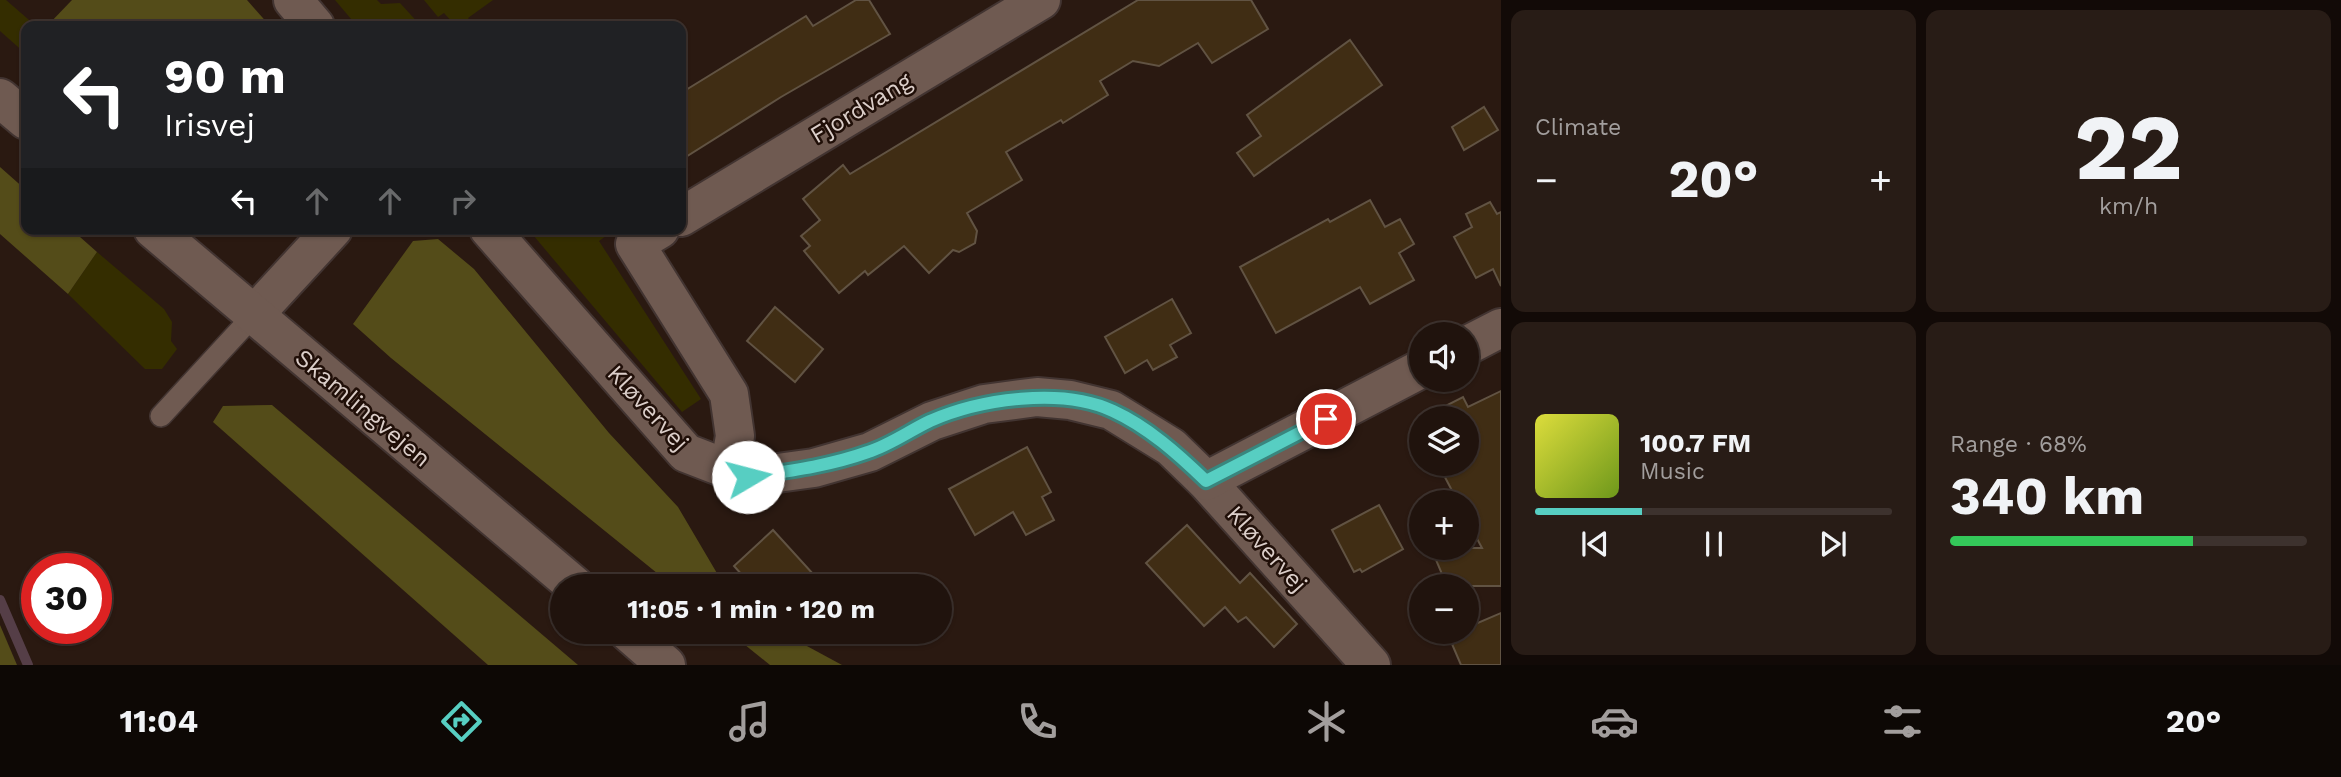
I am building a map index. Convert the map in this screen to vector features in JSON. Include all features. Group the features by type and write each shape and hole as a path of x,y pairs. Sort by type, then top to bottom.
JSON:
{"street":[{"path":"293,0 311,21"},
{"name":"Fjordvang","path":"686,213 1041,0"},
{"path":"0,98 21,116"},
{"name":"Skamlingvejen","path":"160,235 561,574"},
{"path":"253,316 327,235"},
{"name":"Kløvervej","path":"494,235 686,453 748,477 814,468 870,452 932,421 984,404 1037,397 1070,400 1111,410 1171,447 1206,481 1371,665"},
{"path":"650,235 635,244 729,394 735,436 729,471"},
{"path":"1479,339 1501,328"},
{"path":"1206,481 1409,375"},
{"path":"642,644 666,665"}],"lane":[{"path":"161,416 253,316"}],"shaded area":[{"path":"0,0 6,0 30,21 21,21 21,50 0,31"},
{"path":"72,0 247,0 266,21 52,21"},
{"path":"335,0 400,3 416,21 353,21"},
{"path":"424,0 493,0 468,18 470,21 451,21 444,13 438,17"},
{"path":"0,167 21,186 21,235 78,235 97,252 68,294 0,234"},
{"path":"533,235 606,236 599,241 701,399 682,412"},
{"path":"438,239 474,269 609,433 678,507 717,574 658,574 391,358 353,324 413,241"},
{"path":"97,252 164,309 172,322 171,341 177,349 162,369 145,369 68,294"},
{"path":"272,405 550,641 550,644 578,665 488,665 213,422 223,406"},
{"path":"0,625 17,665 0,665"},
{"path":"744,644 803,644 842,665 770,665"}],"building":[{"path":"856,0 869,0 890,34 781,97 686,157 686,90 806,16 813,26"},
{"path":"1138,0 1251,0 1268,29 1212,63 1198,43 1159,66 1133,61 1100,81 1108,95 1063,123 1061,120 1006,152 1022,180 967,213 977,231 975,243 959,252 953,250 929,273 904,246 868,275 865,271 839,293 804,251 810,246 801,236 820,220 803,199 843,165 850,174"},
{"path":"1350,40 1382,85 1254,176 1237,153 1261,136 1247,115"},
{"path":"1484,107 1498,130 1464,150 1452,127"},
{"path":"1370,200 1385,227 1400,219 1414,244 1399,253 1414,280 1370,304 1360,287 1276,333 1240,267 1328,219 1330,222"},
{"path":"1490,202 1497,214 1501,212 1501,286 1493,269 1476,278 1454,237 1472,227 1466,214"},
{"path":"1172,299 1191,333 1170,345 1177,357 1153,370 1147,360 1125,373 1105,337"},
{"path":"775,307 823,349 795,382 747,341"},
{"path":"1501,391 1501,586 1479,586 1479,574 1442,574 1436,560 1479,560 1479,548 1482,548 1479,542 1479,490 1452,490 1444,476 1479,476 1479,406 1470,406"},
{"path":"1463,397 1468,406 1445,406"},
{"path":"1027,447 1051,492 1042,497 1054,520 1026,535 1013,512 975,535 949,489"},
{"path":"1379,505 1403,549 1362,572 1360,569 1354,572 1332,530"},
{"path":"1187,525 1240,583 1250,573 1297,624 1274,647 1246,617 1238,622 1225,607 1204,626 1146,563"},
{"path":"773,530 813,574 741,574 734,566"},
{"path":"1501,613 1501,665 1461,665 1452,644 1479,644 1479,622"}],"waterway":[{"path":"0,600 28,665"}],"route":[{"path":"748,477 814,468 870,452 932,421 984,404 1037,397 1070,400 1111,410 1171,447 1206,481 1326,419"}]}
